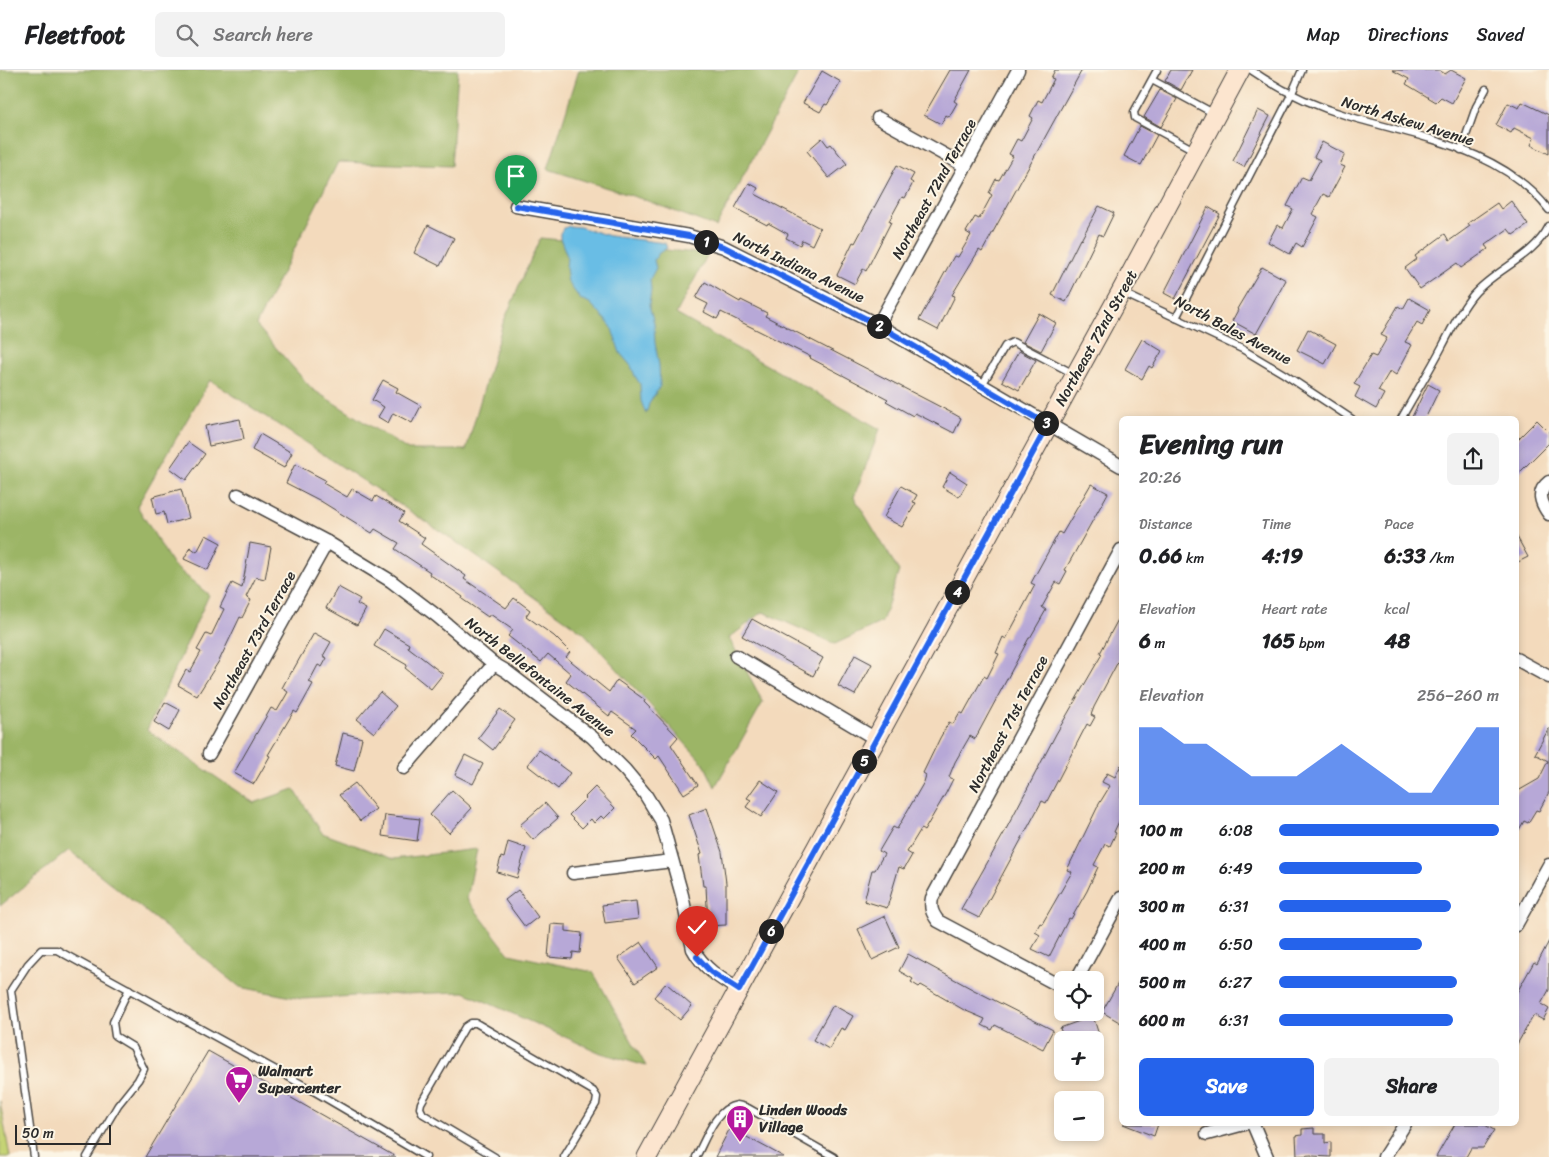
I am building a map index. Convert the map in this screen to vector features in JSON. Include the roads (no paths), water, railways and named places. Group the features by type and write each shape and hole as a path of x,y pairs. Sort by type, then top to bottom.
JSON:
{"main road":[{"name":"Northeast 72nd Street","path":"647,1157 1121,292 1240,70"}],"street":[{"name":"Northeast 72nd Terrace","path":"878,325 1018,70"},
{"path":"878,118 965,166"},
{"name":"North Indiana Avenue","path":"516,206 689,236 724,247 878,325 1119,465"},
{"path":"1549,482 1541,492 1540,500 1549,514"},
{"name":"North Bellefontaine Avenue","path":"238,495 327,542 390,581 437,616 494,664 506,671 592,737 626,770 645,794 660,820 689,924 690,941 697,957 711,972 739,990"},
{"name":"Northeast 73rd Terrace","path":"209,754 327,542"},
{"name":"Northeast 71st Terrace","path":"1054,983 938,921 933,915 930,906 932,898 1119,554"},
{"path":"736,656 876,739"},
{"path":"1519,661 1549,677"},
{"path":"404,768 494,664"},
{"path":"573,873 672,861"},
{"path":"1519,920 1549,866"},
{"path":"1081,971 1119,902"},
{"path":"1207,1134 1237,1126"},
{"path":"1253,1126 1267,1157"},
{"path":"1384,1157 1404,1126"}],"lane":[{"path":"1157,70 1134,112 1135,118 1196,151"},
{"name":"North Askew Avenue","path":"1251,70 1322,107 1347,116 1437,141 1484,158 1501,168 1533,193 1549,210"},
{"path":"1176,318 1292,93 1302,70"},
{"path":"1152,80 1216,115"},
{"path":"1461,150 1476,107 1486,88"},
{"path":"1403,416 1473,295 1497,273 1526,254 1544,236 1549,226"},
{"name":"North Bales Avenue","path":"1121,292 1250,354 1347,416"},
{"path":"982,385 1005,346 1013,342 1075,375"},
{"path":"34,1157 11,990 28,964 41,950 57,950 305,1086 426,1157"},
{"path":"87,1157 118,1105 138,1080 144,1069 133,1047 114,1036 113,1022 129,989"},
{"path":"495,1157 423,1114 420,1108 421,1103 465,1027 471,1023 476,1023 593,1091 597,1097 596,1104 564,1157"},
{"path":"696,1157 717,1118 726,1108 738,1105 748,1108 834,1157"}],"water":[{"path":"569,226 580,227 610,236 665,243 667,248 659,253 654,260 656,268 650,279 649,305 654,323 660,386 649,404 646,414 641,401 640,384 631,366 620,353 611,326 590,303 580,299 568,282 567,256 560,233"}],"place":[{"name":"Walmart Supercenter","path":"239,1104"},
{"name":"Linden Woods Village","path":"740,1143"}]}
